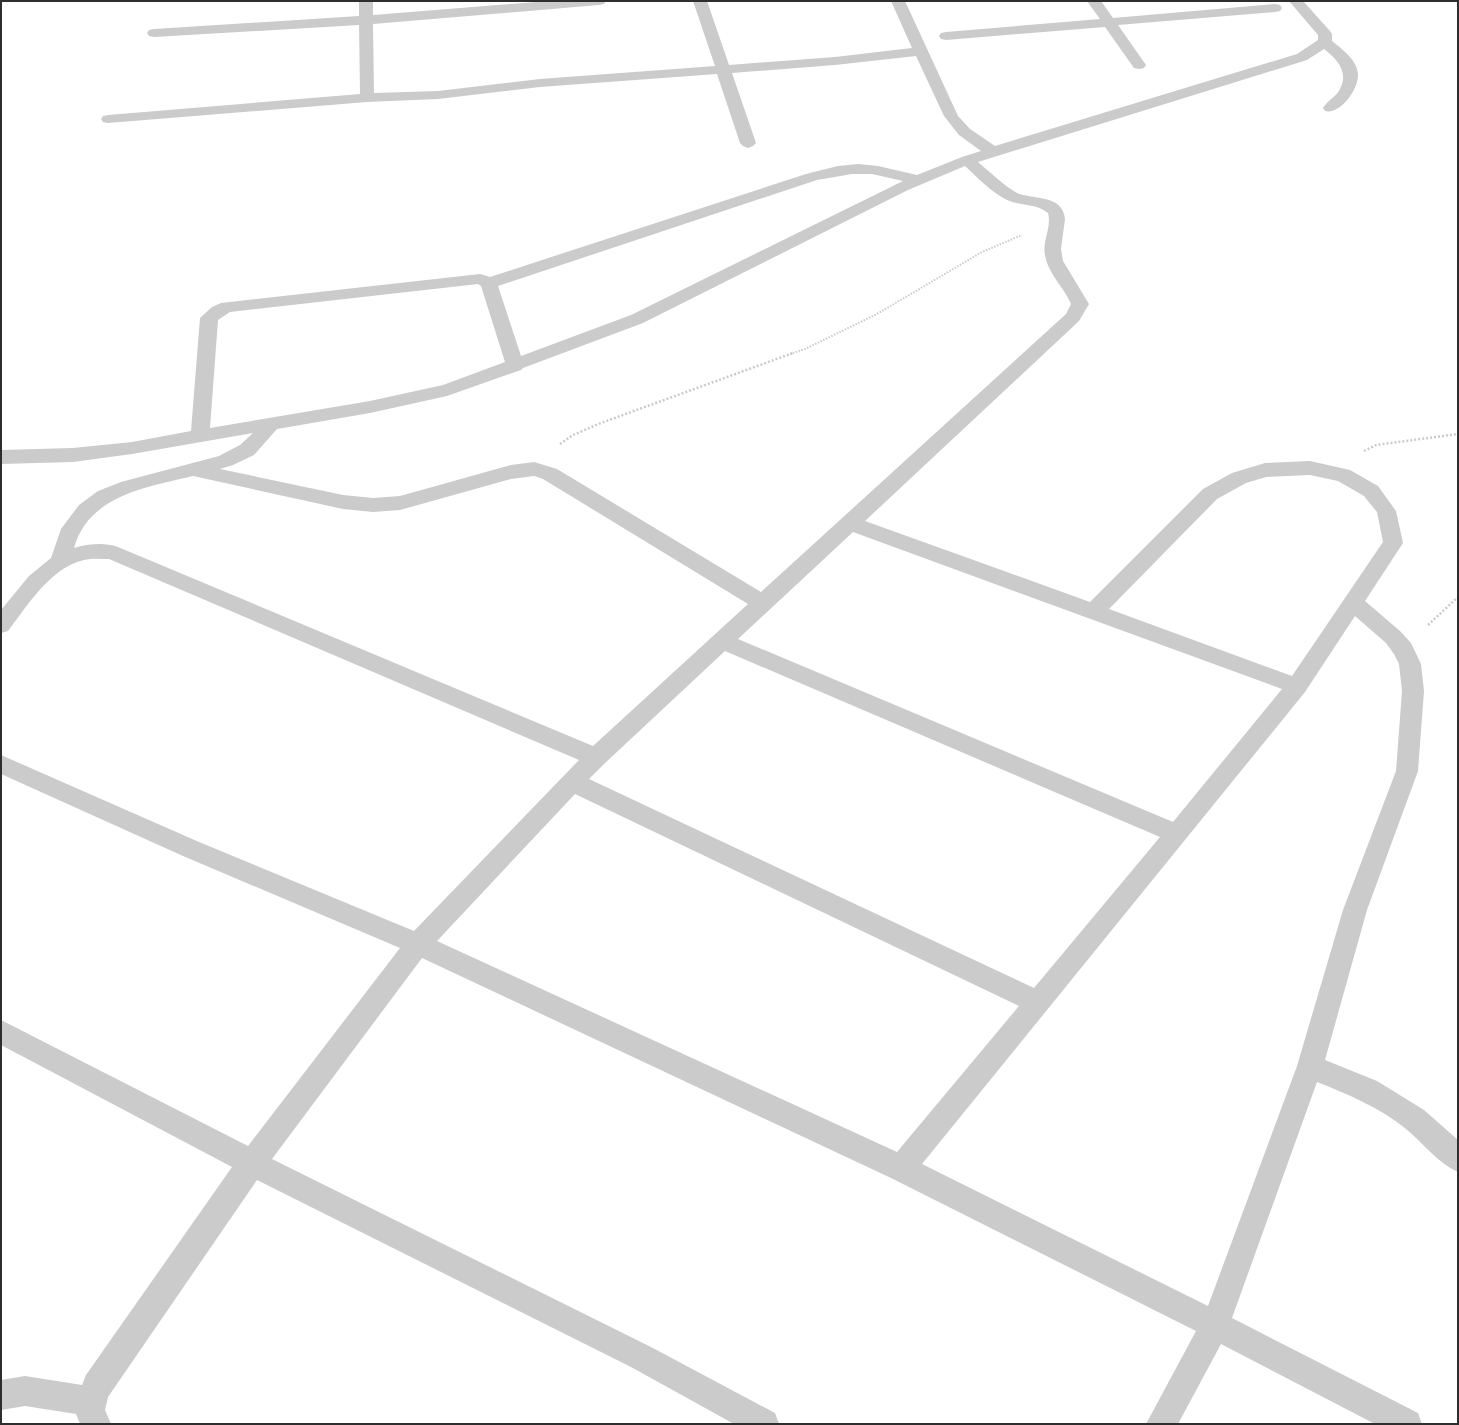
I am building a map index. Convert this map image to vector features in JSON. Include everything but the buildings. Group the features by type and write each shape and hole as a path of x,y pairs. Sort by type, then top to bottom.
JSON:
{"street":[{"path":"366,1 368,20 367,98"},
{"path":"154,32 368,20 599,1"},
{"path":"700,1 748,143"},
{"path":"898,1 951,116 958,127 971,138 994,152"},
{"path":"1094,1 1139,65"},
{"path":"1296,1 1325,34 1325,42 1344,58 1351,74 1348,91 1330,108"},
{"path":"946,36 1275,8"},
{"path":"1,457 73,455 132,448 370,407 447,390 515,366 637,319 917,180 967,160 1302,56 1325,42"},
{"path":"108,119 367,98 438,95 540,83 835,61 921,51"},
{"path":"1,1395 25,1391 93,1412 97,1386 252,1163 418,944 596,757 1073,317 1080,304 1077,294 1056,265 1053,253 1058,216 1055,210 1049,206 1012,196 967,160"},
{"path":"200,436 209,318 218,310 227,307 468,279 480,279 489,283 812,177 839,171 865,169 884,171 917,180"},
{"path":"489,283 515,366"},
{"path":"60,561 70,529 87,509 108,494 140,482 194,470 229,459 248,449 272,424"},
{"path":"901,1168 1177,834 1297,686 1393,543 1386,511 1371,491 1343,475 1310,468 1265,470 1238,478 1210,494 1093,612"},
{"path":"194,470 343,502 373,505 400,503 512,472 534,469 550,474 763,603"},
{"path":"850,523 1297,686"},
{"path":"1,625 47,570 60,561 84,553 111,552 596,757"},
{"path":"1161,1424 1215,1326 1310,1066 1355,910 1407,772 1413,691 1410,664 1403,649 1393,637 1353,602"},
{"path":"722,641 1177,834"},
{"path":"1,764 191,849 418,944 901,1168 1407,1424"},
{"path":"572,782 1038,1002"},
{"path":"1,1032 252,1163 641,1357 764,1424"},
{"path":"1310,1066 1368,1090 1415,1119 1458,1158"}],"path":[{"path":"534,469 549,452 574,435 601,423 805,348 877,314 982,252 1037,229 1056,225"},
{"path":"1343,475 1362,452 1376,445 1458,434"},
{"path":"1403,649 1458,597"}]}
